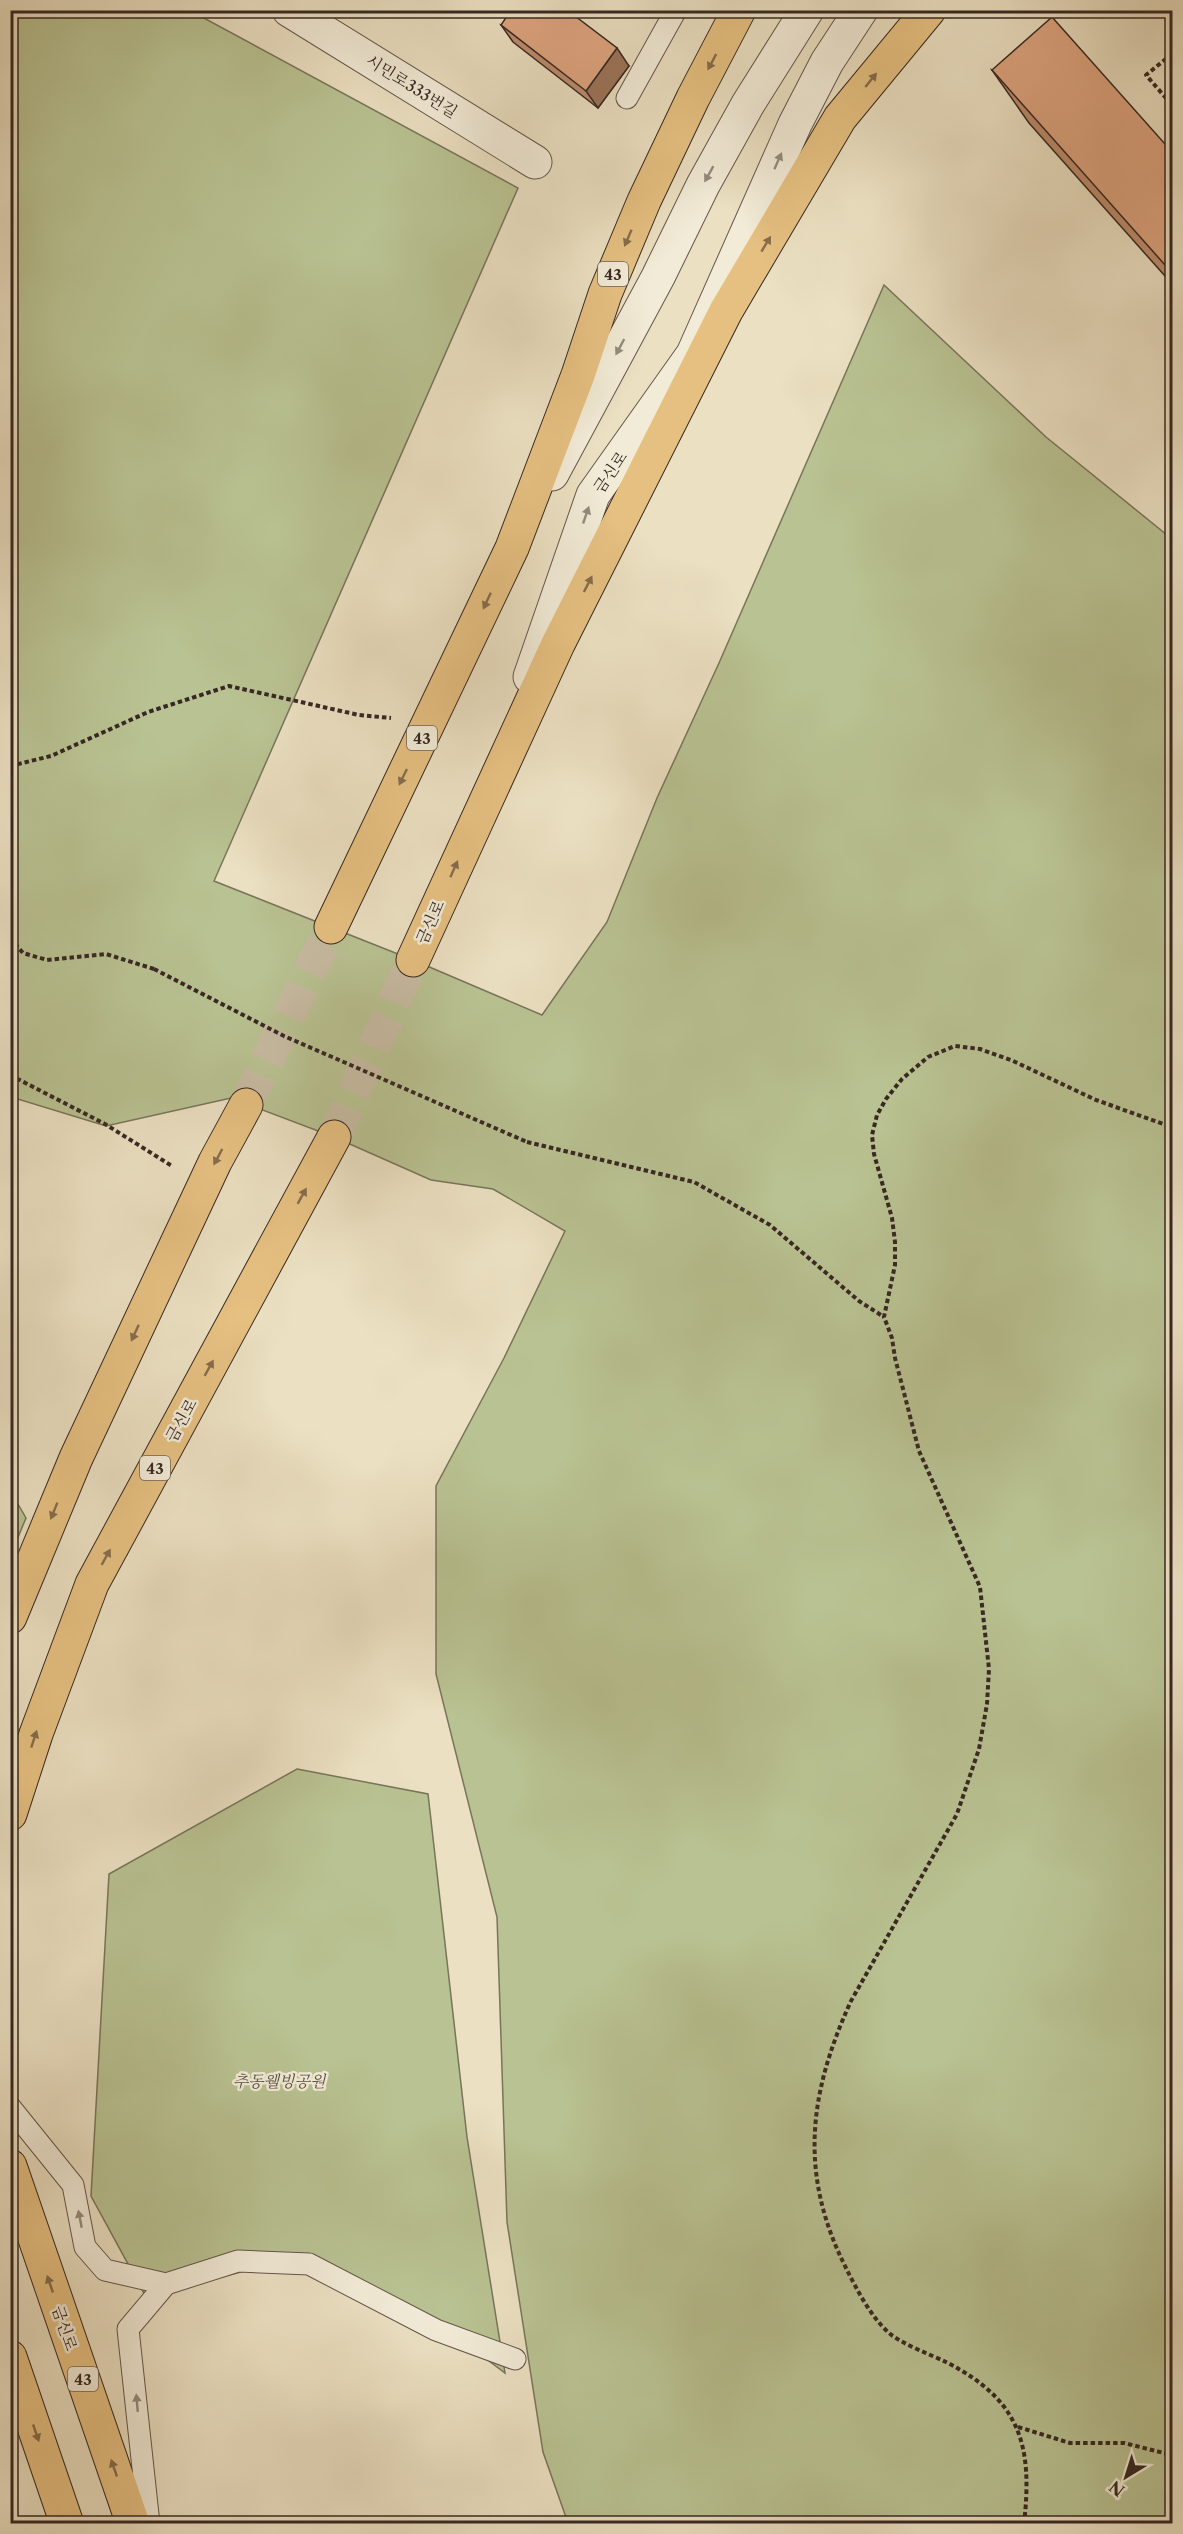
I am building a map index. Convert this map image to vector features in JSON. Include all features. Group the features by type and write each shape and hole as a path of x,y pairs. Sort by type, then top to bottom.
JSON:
{"main road":[{"name":"43","path":"331,927 512,548 578,375 605,294 644,201 693,98 739,10"},
{"path":"490,788 558,644 726,311 840,118 929,10"},
{"name":"금신로","path":"413,960 490,788"},
{"path":"10,1617 76,1458 203,1187 246,1105"},
{"name":"금신로","path":"10,1814 36,1734 92,1584 334,1137"},
{"name":"금신로","path":"10,2166 133,2523"},
{"path":"10,2357 67,2523"}],"street":[{"name":"시민로333번길","path":"289,10 535,162"},
{"path":"512,548 658,277 703,184 760,84 807,10"},
{"name":"금신로","path":"490,788 594,495 693,354 795,124 827,62 861,10"}],"lane":[{"path":"627,98 676,10"},
{"path":"10,2107 73,2185 85,2247 105,2270 166,2284 238,2261 309,2264 436,2330 515,2359"},
{"path":"149,2523 128,2329 166,2284"}],"path":[{"path":"1173,54 1146,75 1173,105"},
{"path":"10,766 51,756 148,712 229,686 358,715 430,721"},
{"path":"10,938 23,953 47,960 106,954 154,969 284,1036 528,1142 694,1182 770,1225 859,1301 884,1317"},
{"path":"1024,2523 1027,2496 1024,2450 1017,2427 1009,2412 992,2392 962,2371 890,2334 874,2316 833,2242 816,2183 814,2150 816,2121 838,2028 957,1814 979,1749 987,1704 988,1659 980,1587 919,1451 892,1338 884,1317 895,1265 895,1242 892,1218 874,1154 872,1136 878,1115 886,1099 902,1079 928,1057 955,1046 981,1049 1011,1060 1096,1100 1173,1127"},
{"path":"10,1075 105,1124 203,1187"},
{"path":"1017,2427 1070,2443 1124,2443 1173,2455"}],"green space":[{"path":"11,11 191,11 518,188 214,881 413,960 542,1015 607,922 657,798 719,663 884,285 1046,437 1172,539 1172,2523 568,2523 543,2452 507,2222 497,1917 436,1674 436,1486 504,1358 565,1231 493,1189 431,1180 334,1137 231,1098 106,1126 11,1097"},
{"path":"11,1492 26,1518 11,1554"},
{"name":"추동웰빙공원","path":"297,1769 428,1794 467,2137 505,2373 436,2321 279,2262 146,2297 91,2196 109,1874"}],"building":[{"path":"511,10 567,10 617,48 586,91 501,25"},
{"path":"1052,17 1173,153 1173,274 992,70"}],"tunnel":[{"path":"246,1105 331,927"},
{"path":"334,1137 413,960"}]}
